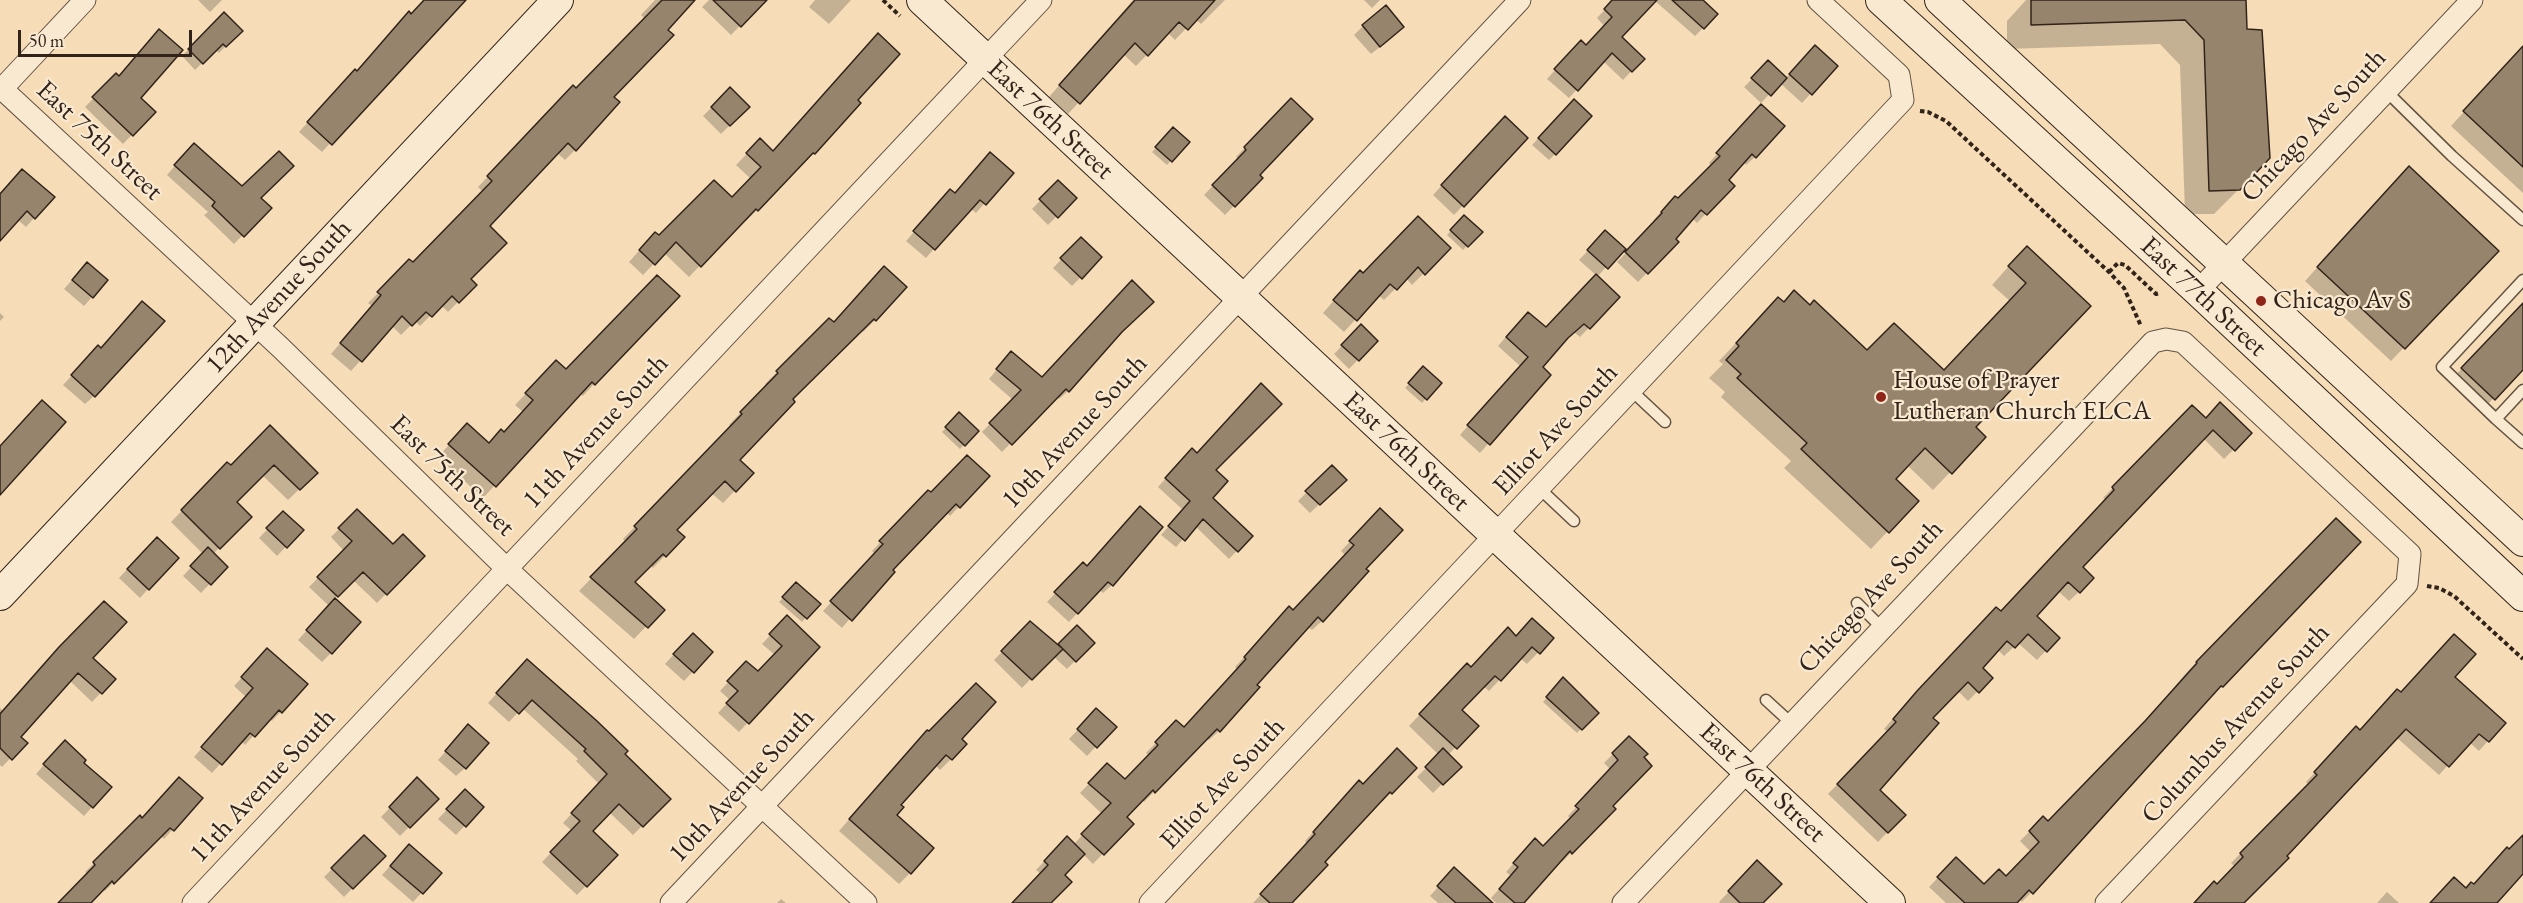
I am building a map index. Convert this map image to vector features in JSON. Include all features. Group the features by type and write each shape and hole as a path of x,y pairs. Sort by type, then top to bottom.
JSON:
{"street":[{"path":"1,89 85,0"},
{"name":"12th Avenue South","path":"0,595 558,0"},
{"name":"East 76th Street","path":"922,0 1890,903"},
{"name":"11th Avenue South","path":"193,903 1041,0"},
{"name":"10th Avenue South","path":"671,903 1520,0"},
{"path":"1818,0 1899,75 1903,100"},
{"name":"East 77th Street","path":"1881,0 2198,291 2523,596"},
{"name":"East 77th Street","path":"1940,0 2523,541"},
{"name":"Chicago Ave South","path":"2198,291 2472,0"},
{"name":"East 75th Street","path":"1,89 254,324 507,569 866,903"},
{"name":"Elliot Ave South","path":"1150,903 1497,536 1903,100"},
{"path":"2160,340 2183,342 2410,554 2407,584"},
{"name":"Chicago Ave South","path":"1623,903 1882,627 2160,340"},
{"name":"Columbus Avenue South","path":"2106,903 2407,584"}],"lane":[{"path":"2386,92 2523,220"},
{"path":"2523,280 2442,367 2523,443"},
{"path":"1632,390 1665,422"},
{"path":"2496,419 2523,390"},
{"path":"1540,489 1574,521"},
{"path":"1857,603 1882,627"},
{"path":"1766,700 1791,723"}],"path":[{"path":"1903,100 1914,111 1928,112 1946,121 2109,272 2124,288 2145,334 2160,340"},
{"path":"2407,584 2439,588 2454,596 2523,659"}],"building":[{"path":"424,0 466,0 332,145 307,122 355,69 357,71 409,11 411,14"},
{"path":"662,0 695,0 668,30 674,35 614,97 620,102 576,151 568,143 490,226 507,243 471,279 477,285 459,303 452,296 432,317 426,312 412,326 402,316 362,362 340,343 381,295 377,292 409,259 413,262 492,181 487,176 573,85 576,88"},
{"path":"713,0 767,0 741,27"},
{"path":"1135,0 1215,0 1188,30 1179,22 1148,56 1135,43 1080,104 1059,85"},
{"path":"1612,0 1657,0 1622,37 1645,59 1632,72 1612,53 1578,91 1554,69 1581,40 1586,45 1612,17 1604,9"},
{"path":"1672,0 1703,0 1718,14 1704,29"},
{"path":"2031,0 2246,0 2247,29 2262,30 2270,158 2240,190 2209,191 2204,40 2185,20 2031,25"},
{"path":"1386,5 1404,27 1380,47 1362,25"},
{"path":"224,12 243,31 226,47 223,44 203,64 188,49"},
{"path":"159,29 183,50 141,98 156,112 133,136 92,97 116,73 119,76"},
{"path":"878,33 900,54 858,100 861,103 815,154 813,153 758,211 756,209 701,267 676,242 655,265 639,250 655,232 659,235 714,180 732,197 761,167 746,153 760,138 773,151"},
{"path":"1815,45 1838,66 1812,95 1789,74"},
{"path":"2523,46 2523,167 2463,111"},
{"path":"1768,60 1787,78 1771,96 1751,78"},
{"path":"730,87 750,107 730,126 711,107"},
{"path":"1291,98 1313,119 1260,175 1263,178 1235,207 1212,185 1246,150 1244,147"},
{"path":"1574,99 1592,116 1556,155 1538,138"},
{"path":"1761,104 1785,126 1756,158 1752,154 1729,180 1735,186 1707,215 1701,210 1676,239 1679,242 1648,274 1625,252 1675,196 1678,198 1720,156 1716,153"},
{"path":"1505,116 1528,138 1464,207 1441,185"},
{"path":"1173,127 1190,142 1172,162 1155,147"},
{"path":"194,143 242,186 279,151 294,166 261,198 272,208 244,237 212,206 215,202 174,165"},
{"path":"990,152 1014,173 986,205 980,200 935,250 913,231 950,189 955,193"},
{"path":"2409,166 2499,251 2405,349 2317,267"},
{"path":"22,169 55,197 35,219 27,211 0,241 0,194"},
{"path":"1058,180 1077,198 1058,218 1039,199"},
{"path":"1464,215 1483,232 1468,247 1450,230"},
{"path":"1418,216 1451,248 1425,275 1418,267 1397,290 1390,284 1357,321 1333,300 1360,270 1363,273"},
{"path":"1605,230 1626,249 1608,269 1587,250"},
{"path":"1081,237 1102,257 1082,279 1060,258"},
{"name":"House of Prayer Lutheran Church ELCA","path":"2027,246 2091,306 1976,427 1986,437 1952,474 1925,448 1896,479 1919,501 1889,533 1801,449 1807,443 1737,378 1741,374 1726,360 1739,346 1736,343 1778,297 1784,302 1794,290 1810,305 1814,300 1867,350 1894,323 1944,370 2026,283 2008,266"},
{"path":"87,262 108,280 93,298 72,280"},
{"path":"884,266 907,287 876,321 874,319 793,399 795,402 740,460 754,473 736,492 725,481 677,530 685,537 666,557 663,554 635,582 665,610 648,628 590,577 637,529 634,526 742,414 740,412 778,373 776,371 829,318 834,322"},
{"path":"1596,274 1620,297 1590,329 1584,324 1568,338 1543,367 1551,375 1490,445 1467,425 1528,357 1506,337 1528,312 1546,327"},
{"path":"657,275 680,296 595,385 592,382 496,487 448,444 467,423 489,443 501,429 504,432 533,400 525,393 556,360 566,369"},
{"path":"1132,280 1154,302 1122,332 1069,392 1066,389 1012,445 989,423 1021,390 996,369 1011,351 1042,377"},
{"path":"142,301 165,321 95,397 71,375 98,345 101,348"},
{"path":"2523,303 2523,370 2495,400 2461,368"},
{"path":"1361,324 1378,341 1359,361 1341,345"},
{"path":"1423,366 1442,383 1427,400 1408,383"},
{"path":"1261,383 1282,404 1216,470 1228,481 1213,498 1253,536 1238,552 1203,519 1185,541 1168,526 1190,501 1165,478 1192,448 1197,453"},
{"path":"42,400 66,422 0,495 0,446"},
{"path":"2220,402 2252,433 2235,451 2213,430 2083,567 2094,578 2080,593 2068,582 2037,616 2060,638 2047,652 2028,634 2015,648 2007,641 1983,668 1993,678 1979,693 1968,682 1933,718 1939,723 1880,790 1906,815 1888,833 1837,784 1896,722 1893,719 1917,691 1996,607 2001,611 2114,490 2112,487 2192,405 2206,418"},
{"path":"959,412 979,431 965,446 945,427"},
{"path":"270,425 318,473 300,490 274,465 237,502 252,517 220,549 181,510 227,462 231,465"},
{"path":"967,455 990,476 960,508 956,504 893,570 895,572 852,621 830,601 883,544 879,541 928,490 931,492"},
{"path":"1332,465 1347,480 1320,505 1305,491"},
{"path":"1140,506 1163,527 1113,586 1108,582 1078,614 1054,592 1083,562 1087,566"},
{"path":"1380,508 1403,530 1366,569 1369,571 1323,622 1318,617 1257,685 1260,687 1220,732 1217,729 1155,793 1153,790 1127,817 1134,824 1104,855 1081,834 1111,803 1088,783 1107,763 1125,779 1158,745 1155,742 1176,720 1184,727 1246,659 1244,657 1289,606 1293,610 1354,545 1349,541"},
{"path":"357,509 393,544 403,534 425,556 387,595 363,572 338,597 317,577 352,541 338,528"},
{"path":"283,511 304,530 287,548 266,528"},
{"path":"2336,518 2361,542 2223,687 2221,686 2033,894 2029,890 2017,903 1965,903 1937,877 1956,857 1984,884 1999,869 2006,876 2039,842 2029,831 2043,816 2048,821 2145,721 2196,662"},
{"path":"157,537 179,558 149,590 127,569"},
{"path":"208,547 228,567 211,585 190,566"},
{"path":"796,582 821,604 807,619 782,597"},
{"path":"335,598 361,622 332,654 306,630"},
{"path":"104,601 127,622 93,658 116,679 102,694 78,673 21,737 28,743 12,760 0,748 0,714 59,647"},
{"path":"787,615 820,647 749,724 726,703 738,691 727,681 746,661 758,671 782,646 769,634"},
{"path":"1532,618 1554,638 1540,654 1532,647 1501,681 1495,676 1462,710 1479,726 1457,749 1419,714 1467,663 1471,667 1508,627 1516,636"},
{"path":"1030,621 1063,649 1032,680 1001,651"},
{"path":"1077,625 1095,643 1076,662 1058,644"},
{"path":"693,633 713,652 694,673 673,654"},
{"path":"2454,634 2476,654 2455,677 2506,723 2489,742 2479,734 2449,767 2406,729 2287,856 2289,858 2244,903 2194,903 2214,881 2217,884 2243,857 2240,853 2317,775 2314,772 2356,726 2360,730 2397,689 2401,692"},
{"path":"267,648 308,684 282,713 279,710 255,737 250,733 222,765 201,747 253,688 241,677"},
{"path":"527,659 628,751 625,754 671,799 643,827 619,804 593,831 618,855 587,887 550,852 580,821 571,813 607,774 584,751 586,749 532,700 519,714 496,693"},
{"path":"1563,677 1599,713 1582,730 1546,697"},
{"path":"976,683 996,702 962,739 967,744 952,760 946,755 901,805 904,807 897,815 934,848 911,874 849,819 927,730 929,731"},
{"path":"1096,708 1117,727 1097,748 1077,729"},
{"path":"468,724 489,743 466,769 445,751"},
{"path":"1629,736 1648,754 1644,757 1652,766 1613,806 1616,809 1572,854 1570,851 1524,903 1515,903 1499,889 1518,867 1513,863 1535,838 1543,846 1579,809 1575,806 1618,760 1612,753"},
{"path":"65,740 86,760 84,763 112,787 93,808 43,764"},
{"path":"1397,748 1417,768 1392,794 1390,792 1325,862 1328,865 1292,903 1270,903 1260,894 1315,834 1313,832 1359,780 1363,784"},
{"path":"1443,748 1462,767 1443,785 1425,767"},
{"path":"179,777 203,798 174,831 170,828 114,884 112,881 91,903 58,903 95,865 93,862 140,815 142,818"},
{"path":"417,777 439,799 410,828 389,807"},
{"path":"465,789 484,807 466,827 446,809"},
{"path":"364,835 386,856 353,889 331,868"},
{"path":"2523,835 2523,874 2497,903 2430,903 2454,877 2466,888 2471,882 2474,884 2507,847 2509,849"},
{"path":"1067,836 1085,854 1065,875 1072,882 1051,903 1012,903 1048,865 1044,861"},
{"path":"409,844 442,873 423,894 390,866"},
{"path":"1757,860 1782,884 1763,903 1740,903 1728,891"},
{"path":"1454,867 1493,903 1456,903 1437,886"}],"place":[{"name":"Chicago Av S","path":"2261,301"},
{"name":"House of Prayer Lutheran Church ELCA","path":"1881,397"}]}
